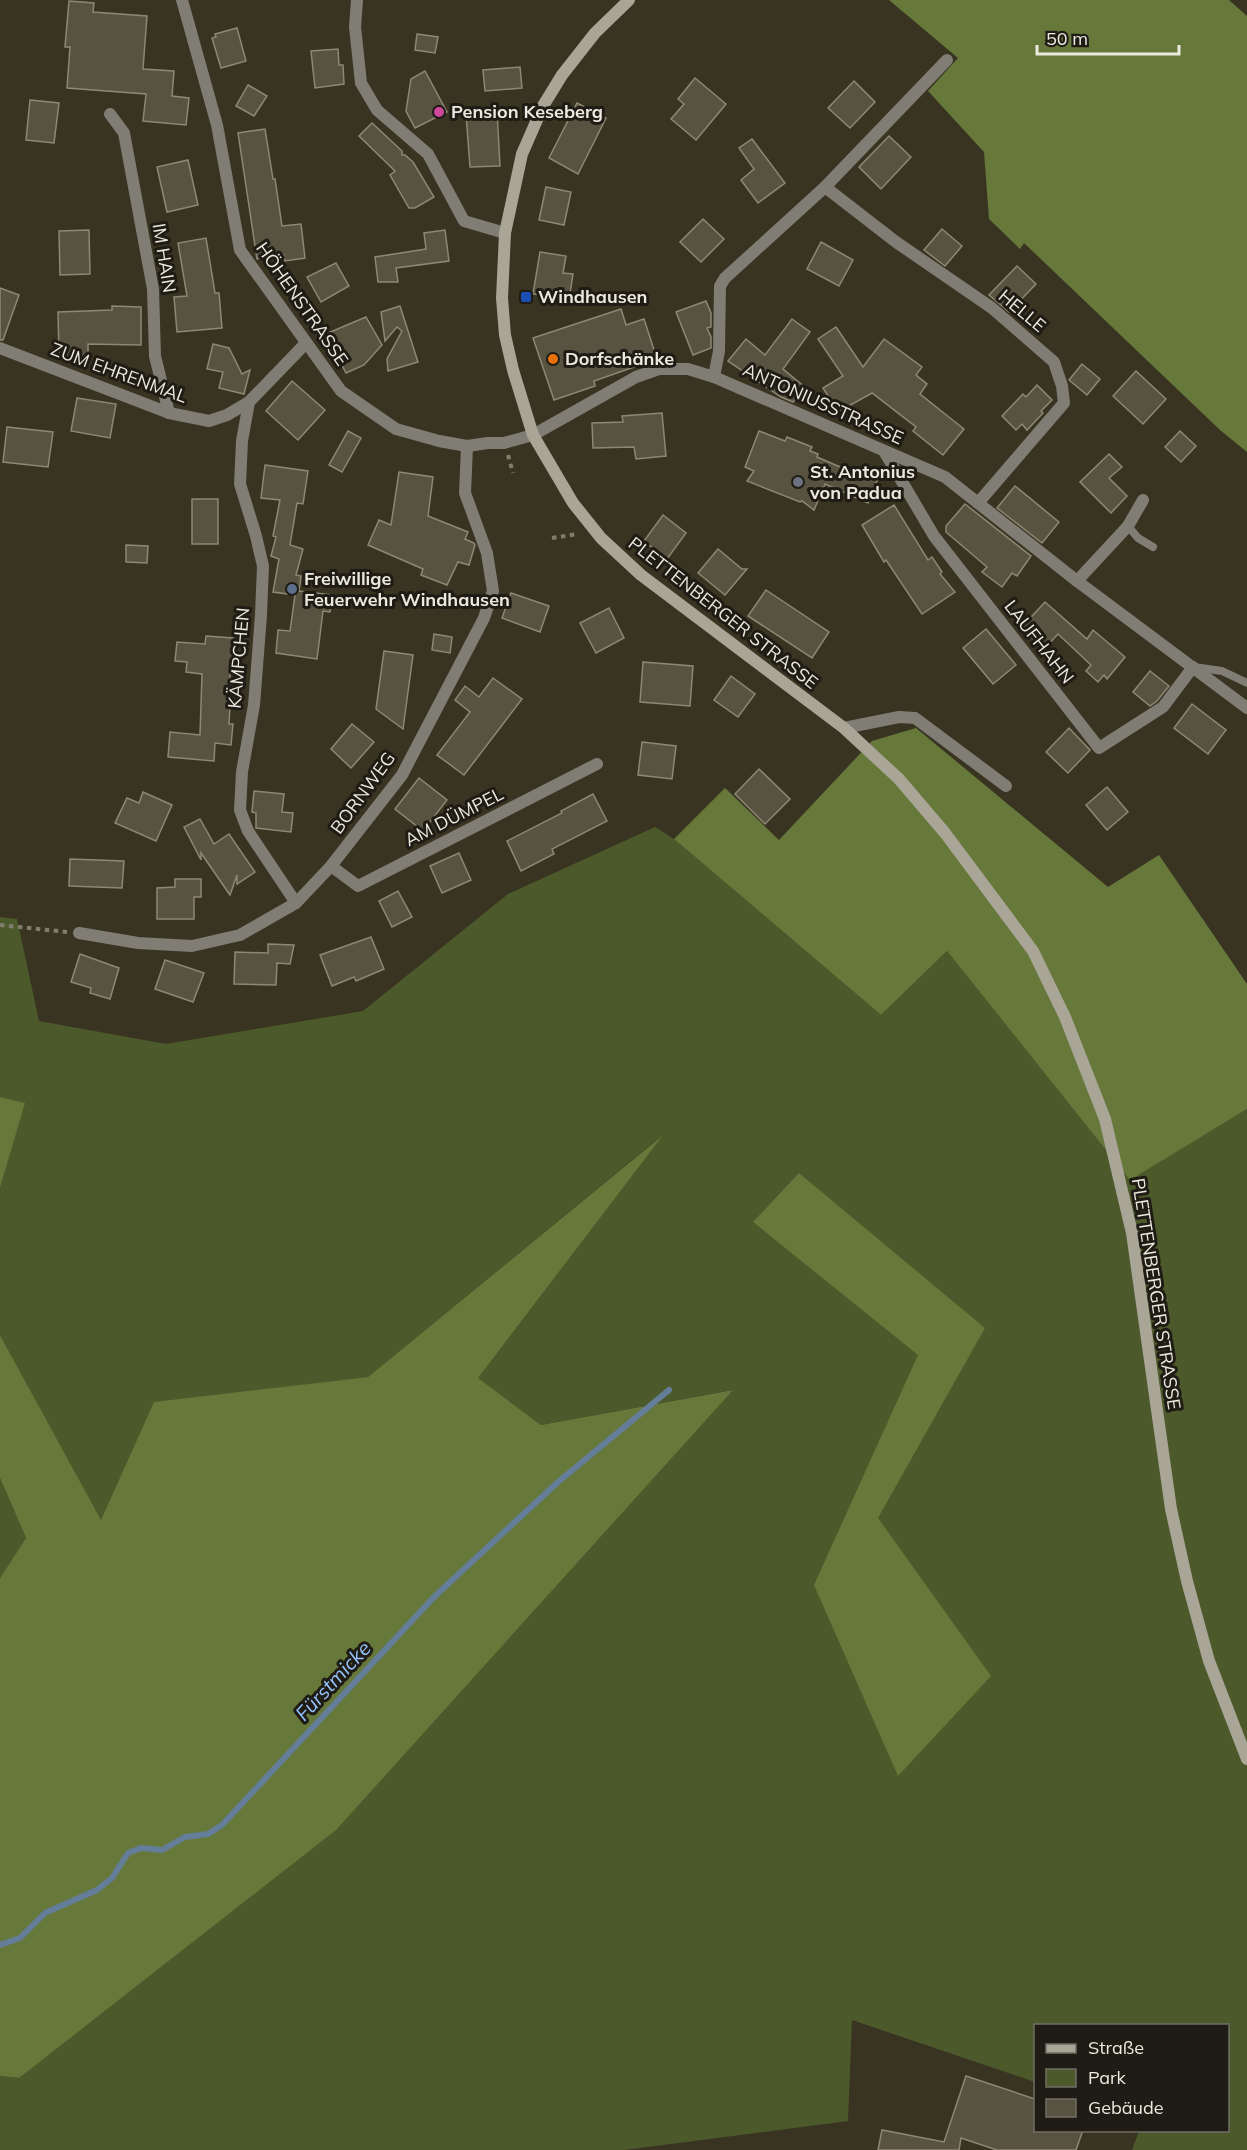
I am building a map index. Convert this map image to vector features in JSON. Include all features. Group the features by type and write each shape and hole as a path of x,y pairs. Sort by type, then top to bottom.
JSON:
{"main road":[{"name":"PLETTENBERGER STRASSE","path":"628,0 595,33 562,75 543,106 522,154 505,233 502,298 505,335 533,435 567,493 595,531 641,575 844,728 900,779 986,886 1033,951 1065,1017 1105,1119 1131,1233 1171,1509 1187,1581 1209,1661 1247,1759"}],"street":[{"name":"HÖHENSTRASSE","path":"182,0 217,125 240,250 341,391 396,429 439,441 467,446 504,443 533,435"},
{"path":"357,0 355,27 361,83 376,110 428,154 465,222 505,233"},
{"path":"714,377 719,351 720,286 725,278 825,187 946,60"},
{"name":"IM HAIN","path":"110,114 124,133 153,289 155,356 168,413"},
{"name":"HELLE","path":"825,187 896,242 992,308 1054,362 1062,386 1064,403 978,503"},
{"name":"ZUM EHRENMAL","path":"0,348 168,413 209,421 227,415 249,402 306,343"},
{"name":"ANTONIUSSTRASSE","path":"533,435 636,377 659,369 688,369 714,377 945,477 1077,581 1247,708"},
{"name":"KÄMPCHEN","path":"249,402 242,441 240,484 263,566 254,705 242,772 240,810 248,831 296,903"},
{"name":"BORNWEG","path":"79,933 138,943 192,946 240,935 296,903 331,866 402,775 484,618 493,591 487,553 465,493 467,446"},
{"name":"LAUFHAHN","path":"884,451 934,536 1099,748 1163,707 1193,667"},
{"path":"1077,581 1128,526 1143,500"},
{"path":"844,728 899,717 915,718 1006,786"},
{"name":"AM DÜMPEL","path":"331,866 358,886 597,764"}],"lane":[{"path":"1128,526 1138,538 1153,547"},
{"path":"1193,667 1222,672 1247,683"}],"path":[{"path":"552,538 595,531"},
{"path":"0,926 79,933"}],"green space":[{"path":"889,0 1229,0 1247,16 1247,452 1220,430 1024,243 1020,249 989,219 984,152 928,91 958,58"},
{"path":"916,728 1108,887 1159,855 1247,984 1247,1109 1130,1180 947,951 881,1015 674,839 725,788 779,840 872,741"},
{"path":"655,827 674,839 881,1015 947,951 1130,1179 1247,1109 1247,2150 1132,2150 1139,2132 1229,2132 1229,2024 1034,2024 1034,2082 852,2020 848,2121 624,2150 0,2150 0,2076 19,2078 732,1390 541,1425 477,1378 660,1137 368,1377 154,1403 101,1521 0,1335 0,1188 24,1104 0,1097 0,917 17,919 39,1021 166,1044 363,1011 508,894"},
{"path":"0,1097 25,1103 0,1188"},
{"path":"663,1135 478,1378 541,1425 733,1390 336,1830 19,2078 0,2076 0,1578 26,1538 0,1478 0,1335 101,1520 154,1402 368,1377"},
{"path":"799,1173 985,1328 878,1518 991,1676 898,1776 814,1585 918,1355 753,1222"},
{"path":"0,1478 26,1538 0,1578"}],"building":[{"path":"69,1 94,3 93,12 147,16 143,69 174,71 172,96 189,98 186,125 143,121 146,94 67,88 70,47 65,47"},
{"path":"237,28 246,61 221,68 212,38 216,37 215,34"},
{"path":"417,34 438,37 435,53 415,50"},
{"path":"338,49 339,65 343,65 344,84 315,88 311,51"},
{"path":"520,67 522,88 485,91 483,70"},
{"path":"425,71 447,112 415,128 406,111 411,79"},
{"path":"695,78 726,104 696,140 671,119 684,104 678,99"},
{"path":"854,81 875,102 850,128 828,108"},
{"path":"248,85 267,96 254,116 236,106"},
{"path":"30,100 59,103 54,143 26,140"},
{"path":"577,103 606,118 578,174 549,158"},
{"path":"497,111 500,166 470,167 466,114"},
{"path":"372,123 402,151 402,155 413,162 434,197 415,208 409,208 390,175 395,171 359,136"},
{"path":"265,129 282,226 301,224 305,258 285,261 284,255 257,259 238,133"},
{"path":"889,136 911,157 881,189 859,167"},
{"path":"752,139 785,183 758,203 741,180 754,169 739,148"},
{"path":"188,160 198,205 167,212 157,167"},
{"path":"546,187 571,192 564,225 539,220"},
{"path":"703,219 724,239 701,262 680,242"},
{"path":"942,229 962,246 945,266 924,250"},
{"path":"89,230 90,274 60,275 59,231"},
{"path":"445,230 449,261 396,268 398,282 378,282 375,257 426,249 424,233"},
{"path":"206,238 215,293 219,293 222,328 177,332 174,297 187,296 178,243"},
{"path":"821,242 853,260 839,286 807,269"},
{"path":"540,252 566,256 563,273 573,274 569,300 533,294"},
{"path":"336,263 349,286 321,302 307,277"},
{"path":"1017,266 1036,284 1009,312 989,295"},
{"path":"0,288 19,295 3,340 0,340"},
{"path":"706,301 711,313 711,327 707,328 711,337 711,348 693,355 676,312"},
{"path":"112,306 141,307 141,345 88,344 88,356 59,357 58,312 112,310"},
{"path":"400,306 418,362 388,371 387,359 402,331 397,327 385,341 381,312"},
{"path":"621,309 626,325 644,319 657,359 594,381 595,386 554,400 533,338"},
{"path":"366,317 382,345 364,365 346,373 328,339 328,333"},
{"path":"792,319 810,332 783,369 806,388 793,402 781,397 728,361 746,339 765,355"},
{"path":"836,327 863,367 884,339 922,367 916,375 927,384 920,394 964,429 943,455 913,431 916,427 872,393 838,412 823,388 843,376 818,339"},
{"path":"213,344 229,348 242,374 250,370 244,394 219,388 223,372 207,369"},
{"path":"1082,364 1100,379 1087,395 1069,380"},
{"path":"1136,371 1166,399 1143,424 1113,396"},
{"path":"292,381 325,410 298,440 266,411"},
{"path":"1037,385 1052,400 1027,430 1022,424 1016,430 1002,416 1023,394 1026,397"},
{"path":"77,398 116,404 110,438 71,431"},
{"path":"662,413 666,456 636,459 634,447 593,448 592,423 623,422 622,416"},
{"path":"7,427 53,432 48,467 3,462"},
{"path":"348,431 361,438 342,472 329,465"},
{"name":"St. Antonius von Padua","path":"759,431 785,441 787,437 812,447 810,451 818,454 817,457 877,481 868,503 825,484 814,510 802,501 747,481 754,471 745,467"},
{"path":"1180,431 1196,446 1181,462 1165,447"},
{"path":"1109,454 1122,467 1109,478 1127,496 1111,513 1080,482"},
{"path":"265,465 308,471 303,504 297,503 290,545 303,549 296,575 301,576 299,591 332,595 330,612 323,611 317,659 276,653 278,630 290,631 295,595 273,592 279,559 271,556 276,537 273,536 280,500 261,498"},
{"path":"399,472 433,477 428,516 468,532 465,539 475,545 469,565 458,562 447,585 421,575 423,569 368,545 379,520 391,525"},
{"path":"1015,486 1059,522 1042,543 997,508"},
{"path":"192,499 218,499 218,544 192,544"},
{"path":"965,504 1031,556 1017,576 1012,573 1002,587 982,572 987,567 946,532 946,526"},
{"path":"894,505 928,560 932,557 942,572 940,574 955,592 922,614 886,560 884,562 862,525"},
{"path":"663,515 686,533 667,559 644,541"},
{"path":"126,545 148,546 147,563 126,562"},
{"path":"718,549 742,569 747,569 725,595 698,573"},
{"path":"766,590 829,632 812,658 748,616"},
{"path":"511,593 549,606 540,632 502,618"},
{"path":"1045,602 1087,639 1093,630 1125,657 1107,679 1104,675 1098,682 1086,671 1091,665 1058,634 1044,649 1021,628"},
{"path":"609,608 624,638 596,653 580,623"},
{"path":"986,629 1016,665 993,684 963,648"},
{"path":"434,634 452,637 450,653 432,650"},
{"path":"206,636 233,638 229,689 231,689 229,724 233,724 231,745 215,743 214,761 168,757 170,732 200,735 202,674 186,672 187,662 175,661 177,642 205,644"},
{"path":"384,651 413,655 403,729 376,709"},
{"path":"643,662 693,666 690,706 640,702"},
{"path":"1150,671 1169,686 1150,706 1133,692"},
{"path":"731,676 755,694 738,717 714,700"},
{"path":"493,678 522,699 464,775 437,755 470,712 455,700 465,686 479,697"},
{"path":"1192,704 1226,730 1208,754 1174,728"},
{"path":"352,724 374,742 351,768 331,749"},
{"path":"1069,728 1090,750 1068,773 1046,752"},
{"path":"642,742 676,746 672,779 638,775"},
{"path":"759,769 790,799 765,824 735,794"},
{"path":"419,778 447,800 423,831 395,809"},
{"path":"1107,787 1128,812 1107,830 1086,805"},
{"path":"254,791 284,794 282,812 293,813 291,832 256,828 256,813 252,812"},
{"path":"143,792 172,805 156,841 115,823 127,798 139,803"},
{"path":"593,794 607,821 552,849 554,854 521,871 507,841 562,813 561,811"},
{"path":"200,819 214,844 229,834 255,872 237,884 237,875 230,895 201,853 201,860 184,827"},
{"path":"459,853 471,880 442,893 430,866"},
{"path":"70,859 124,861 122,888 69,886"},
{"path":"175,879 201,879 201,897 194,897 194,919 157,919 157,888 175,887"},
{"path":"398,891 412,917 392,927 379,901"},
{"path":"371,937 384,969 356,981 354,977 332,986 320,955"},
{"path":"268,944 294,945 290,964 277,963 276,985 234,984 235,952 268,953"},
{"path":"80,954 119,968 110,999 90,993 91,988 71,982"},
{"path":"165,960 204,973 193,1002 155,989"},
{"path":"966,2076 1034,2099 1034,2132 1082,2132 1076,2150 997,2150 961,2138 959,2150 878,2150 882,2130 944,2142"}],"waterway":[{"name":"Fürstmicke","path":"0,1945 20,1938 45,1913 97,1890 112,1878 128,1853 141,1848 162,1850 185,1837 208,1834 222,1825 434,1597 558,1482 669,1390"}],"place":[{"name":"Pension Keseberg","path":"439,112"},
{"name":"Windhausen","path":"526,297"},
{"name":"Dorfschänke","path":"553,359"},
{"name":"St. Antonius von Padua","path":"798,482"},
{"name":"Freiwillige Feuerwehr Windhausen","path":"292,589"}]}
